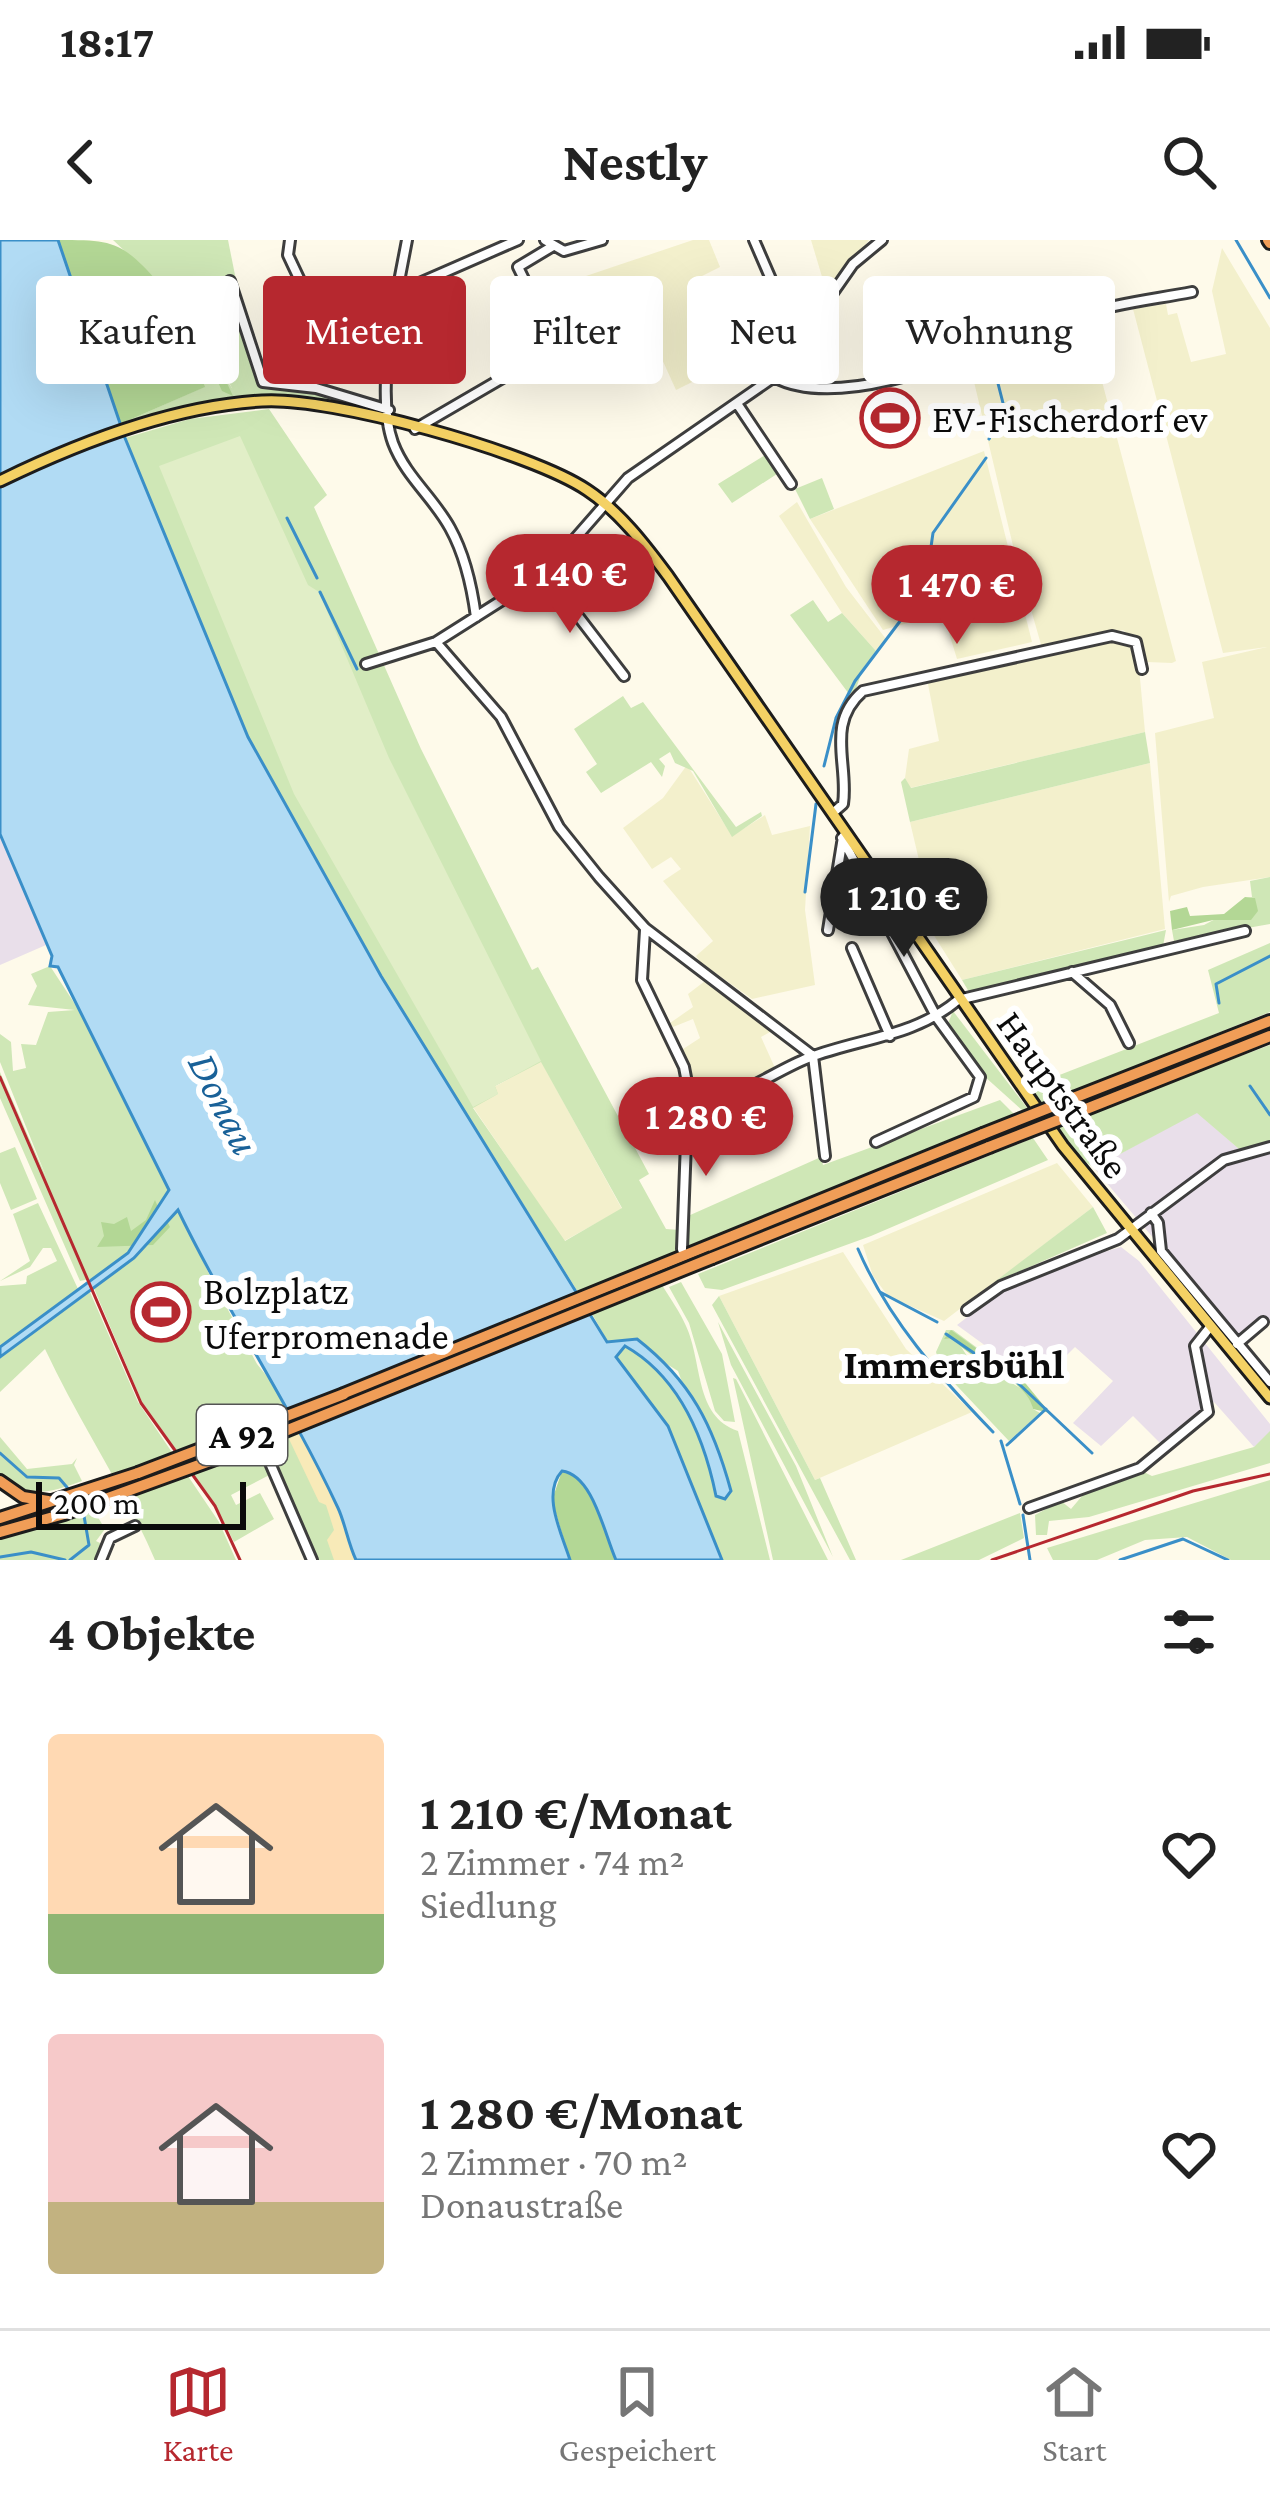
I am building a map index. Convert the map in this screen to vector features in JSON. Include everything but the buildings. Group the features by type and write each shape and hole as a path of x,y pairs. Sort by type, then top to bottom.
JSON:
{"highway":[{"name":"A 92","path":"0,1532 220,1457 983,1134 1270,1022"},
{"name":"A 92","path":"710,1253 1270,1036"},
{"path":"0,1481 23,1497 61,1508"},
{"name":"A 92","path":"0,1518 61,1508"}],"main road":[{"name":"Hauptstraße","path":"0,481 123,431 244,402 308,402 390,417 414,430 562,475 605,503 668,576 835,811 844,834 958,1000 1129,1230 1270,1398"}],"street":[{"path":"290,240 288,255 298,276"},
{"path":"401,276 407,240"},
{"path":"435,276 518,240"},
{"path":"414,430 506,376 542,363 535,346 552,336 518,268 549,243 564,251 602,240"},
{"path":"754,240 770,276"},
{"path":"839,286 853,264 882,240"},
{"path":"797,384 841,385 928,371 1084,314 1192,292"},
{"path":"239,309 262,382 316,388 390,417"},
{"path":"389,384 391,437 406,470 449,526 472,586 476,617"},
{"path":"365,664 436,642 545,573 644,465 765,384"},
{"path":"738,405 791,484"},
{"path":"545,573 624,676"},
{"path":"835,811 843,804 846,782 838,737 862,691 1112,635 1136,642 1142,669"},
{"path":"436,642 501,717 560,827 645,928 813,1056 825,1156"},
{"path":"828,930 844,834"},
{"path":"844,834 933,1019 980,1077 974,1097 876,1142"},
{"path":"645,928 642,980 684,1067 688,1088 682,1249"},
{"path":"687,1110 698,1100 722,1098 813,1056 933,1019 958,1000 1245,931"},
{"path":"646,950 665,941"},
{"path":"852,948 890,1036"},
{"path":"1071,971 1110,1005 1130,1043"},
{"path":"688,1088 698,1100"},
{"path":"1129,1230 1224,1160 1270,1148"},
{"name":"Hauptstraße","path":"1150,1213 1158,1223 1160,1251 1270,1382"},
{"name":"Hauptstraße","path":"967,1310 1000,1286 1129,1230"},
{"path":"1237,1344 1263,1322"},
{"path":"1029,1508 1140,1468 1208,1412 1195,1346 1210,1327"},
{"path":"270,1463 300,1520 312,1560"},
{"path":"100,1560 113,1535 135,1526"}],"shaded area":[{"path":"693,240 709,240 720,267 702,276 687,276 688,384 676,390 663,361 663,276 586,276"},
{"path":"811,240 869,240 839,278 822,276"},
{"path":"1222,248 1270,328 1270,877 1203,887 1171,896 1169,902 1155,733 1214,718 1202,662 1267,647 1223,653 1133,309 1166,304 1168,315 1177,313 1191,362 1226,354 1212,291"},
{"path":"975,384 1103,384 1176,661 1147,662 1140,644 1123,630 1042,648"},
{"path":"984,451 1032,642 957,659 943,613 883,630 810,519"},
{"path":"797,502 846,587 886,639 876,651 842,613 779,516"},
{"path":"1117,636 1134,646 1138,657 1145,732 910,788 905,778 909,749 939,741 927,679"},
{"path":"1150,763 1165,929 962,980 913,902 927,894 910,822"},
{"path":"687,765 732,836 765,815 772,835 810,826 805,910 815,985 752,999 696,956 713,941 663,881 681,869 671,857 652,869 623,828 663,798"},
{"path":"0,834 46,945 0,965"},
{"path":"709,978 777,1028 761,1037 776,1070 729,1091 701,1096 689,1082 680,1051 700,1038 693,1019 673,1027 670,1023 693,1007 688,994"},
{"path":"541,1061 622,1209 564,1241 473,1107 498,1094 494,1087"},
{"path":"1197,1112 1239,1149 1270,1143 1270,1323 1263,1316 1237,1337 1094,1168"},
{"path":"1057,1163 1093,1207 944,1321 888,1296 873,1276 863,1245"},
{"path":"1121,1247 1139,1261 1270,1424 1270,1435 1254,1447 1214,1402 1160,1443 1133,1416 1101,1446 1073,1423 1113,1381 1075,1347 1038,1384 957,1325 1000,1292 1055,1266"},
{"path":"843,1252 906,1349 972,1412 815,1480 719,1296"}],"green space":[{"path":"58,240 115,246 152,276 70,276"},
{"path":"113,240 228,240 235,276 152,276"},
{"path":"239,317 258,386 343,398 379,411 307,398 248,397 120,424 203,384 232,388 230,384 239,384"},
{"path":"107,384 204,384 205,387 120,424"},
{"path":"269,409 327,495 314,507 421,749 532,970 538,967 649,1174 639,1180 666,1229 680,1230 676,1252 578,1292 381,976 248,737 125,438 190,419","holes":["541,1062 622,1208 565,1241 473,1108 498,1094 495,1086"]},
{"path":"240,436 308,585 319,592 389,758 541,1061 495,1086 498,1094 473,1107 294,794 159,466"},
{"path":"767,454 780,472 732,503 718,484"},
{"path":"822,478 834,509 810,519 795,489"},
{"path":"813,600 828,622 842,613 876,651 863,668 855,692 849,694 790,615"},
{"path":"623,696 631,708 643,702 736,827 761,812 762,816 732,837 693,771 675,763 670,752 659,759 665,766 662,777 651,762 601,793 586,772 597,764 574,729"},
{"path":"1145,732 1150,763 910,822 901,782 905,778 911,788"},
{"path":"1270,877 1270,924 1174,941 1172,930 1204,925 1255,898 1245,897 1252,897 1250,881"},
{"path":"1245,897 1255,898 1258,911 1251,920 1213,920 1172,930 1170,911 1187,907 1190,916 1224,914"},
{"path":"1166,930 1163,946 969,992 962,980"},
{"path":"1270,943 1270,1012 1038,1105 1026,1088 1219,1013 1208,970"},
{"path":"50,966 92,1030 211,1278 257,1364 279,1391 342,1515 356,1560 308,1560 314,1556 279,1470 231,1495 236,1505 260,1493 274,1519 234,1542 213,1501 142,1402 90,1279 80,1281 0,1098 0,1072 47,1179 0,1062 0,1034 11,1042 13,1071 26,1068 21,1044 36,1045 48,1012 75,1010 28,1005 37,986 31,974"},
{"path":"953,1011 1028,1109 1023,1111 974,1067 947,1026"},
{"path":"1270,1045 1270,1143 1239,1149 1197,1113 1094,1168 1078,1157 1054,1126"},
{"path":"1000,1100 1015,1115 687,1247 688,1216 821,1157 823,1165"},
{"path":"1033,1138 1048,1160 871,1236 722,1290 705,1288 698,1274"},
{"path":"15,1147 37,1199 11,1210 0,1183 0,1153"},
{"path":"155,1200 158,1207 149,1221 167,1221 170,1227 153,1245 97,1247 104,1236 101,1222 114,1224 127,1217 131,1231 146,1220"},
{"path":"38,1203 79,1291 0,1347 0,1286 26,1284 27,1276 57,1261 51,1248 43,1248 30,1267 0,1281 30,1261 13,1214"},
{"path":"1093,1207 1107,1233 993,1283"},
{"path":"681,1282 722,1354 735,1422 724,1421 715,1411 689,1323 669,1287"},
{"path":"662,1285 686,1326 707,1401 724,1424 738,1431 770,1560 722,1560 668,1426 616,1357 626,1345 675,1393 696,1430 716,1495 725,1499 678,1371 626,1339 608,1342 591,1312"},
{"path":"90,1292 138,1402 219,1522 236,1560 155,1560 45,1349 0,1392 0,1357"},
{"path":"719,1296 815,1480 820,1478 856,1560 850,1560 712,1305"},
{"path":"718,1322 796,1466 833,1557 731,1365"},
{"path":"946,1330 953,1330 1003,1367 951,1331 967,1356 1030,1394 1033,1409 1040,1413 1009,1441 941,1369 936,1352"},
{"path":"951,1330 1026,1384 1050,1413 1033,1409 1010,1380 953,1338 944,1339"},
{"path":"736,1379 828,1560 773,1560"},
{"path":"1270,1431 1270,1463 1089,1517 1049,1521 1047,1535 1036,1535 1035,1515 1061,1501 1071,1509 1088,1489 1142,1471 1152,1476 1254,1447"},
{"path":"0,1437 27,1469 72,1464 77,1458 74,1465 82,1481 49,1491 20,1488 0,1474"},
{"path":"562,1471 573,1475 590,1494 616,1560 570,1560 552,1500"},
{"path":"1270,1480 1270,1560 1231,1560 1187,1537 1145,1540 1097,1560 1053,1560 1047,1548"},
{"path":"93,1509 105,1529 96,1541 102,1544 96,1560 0,1560 0,1537"},
{"path":"1020,1513 1024,1538 979,1560 901,1560"}],"sand":[{"path":"300,1433 342,1515 356,1560 334,1560 327,1540 334,1530 326,1505 319,1502 289,1439"}],"water":[{"name":"Donau","path":"0,240 58,240 70,276 36,276 36,384 107,384 248,737 381,976 607,1342 637,1339 672,1371 708,1425 731,1491 725,1499 716,1496 687,1410 661,1374 625,1346 616,1357 668,1426 722,1560 616,1560 590,1494 573,1475 562,1471 553,1502 570,1560 356,1560 319,1470 178,1210 134,1258 0,1357 0,1347 128,1253 169,1190 58,967 50,966 52,956 0,834"}],"pier":[{"path":"584,1290 598,1312 294,1435 282,1412"}],"waterway":[{"path":"1236,240 1270,298"},
{"path":"989,439 1004,407 998,384"},
{"path":"824,766 836,718 855,681 925,588 933,533 986,458"},
{"path":"287,518 317,578"},
{"path":"320,592 357,669"},
{"path":"805,892 816,804"},
{"path":"1219,1003 1216,984 1270,956"},
{"path":"1250,1086 1270,1115"},
{"path":"858,1249 900,1324 993,1432"},
{"path":"880,1292 937,1322"},
{"path":"946,1334 1018,1383 1092,1453"},
{"path":"1007,1445 1046,1409"},
{"path":"1001,1441 1020,1504"},
{"path":"0,1453 27,1477 59,1478 71,1492"},
{"path":"70,1560 89,1545 83,1510"},
{"path":"1023,1515 1030,1560"},
{"path":"1120,1560 1183,1539 1228,1560"},
{"path":"0,1557 31,1552 65,1560"}],"railway":[{"path":"0,1077 141,1403 215,1506 240,1560"},
{"path":"992,1560 1193,1491 1270,1474"}],"place":[{"name":"EV-Fischerdorf ev","path":"890,418"},
{"name":"Bolzplatz Uferpromenade","path":"161,1312"}],"district":[{"name":"Immersbühl","path":"954,1363"}]}
